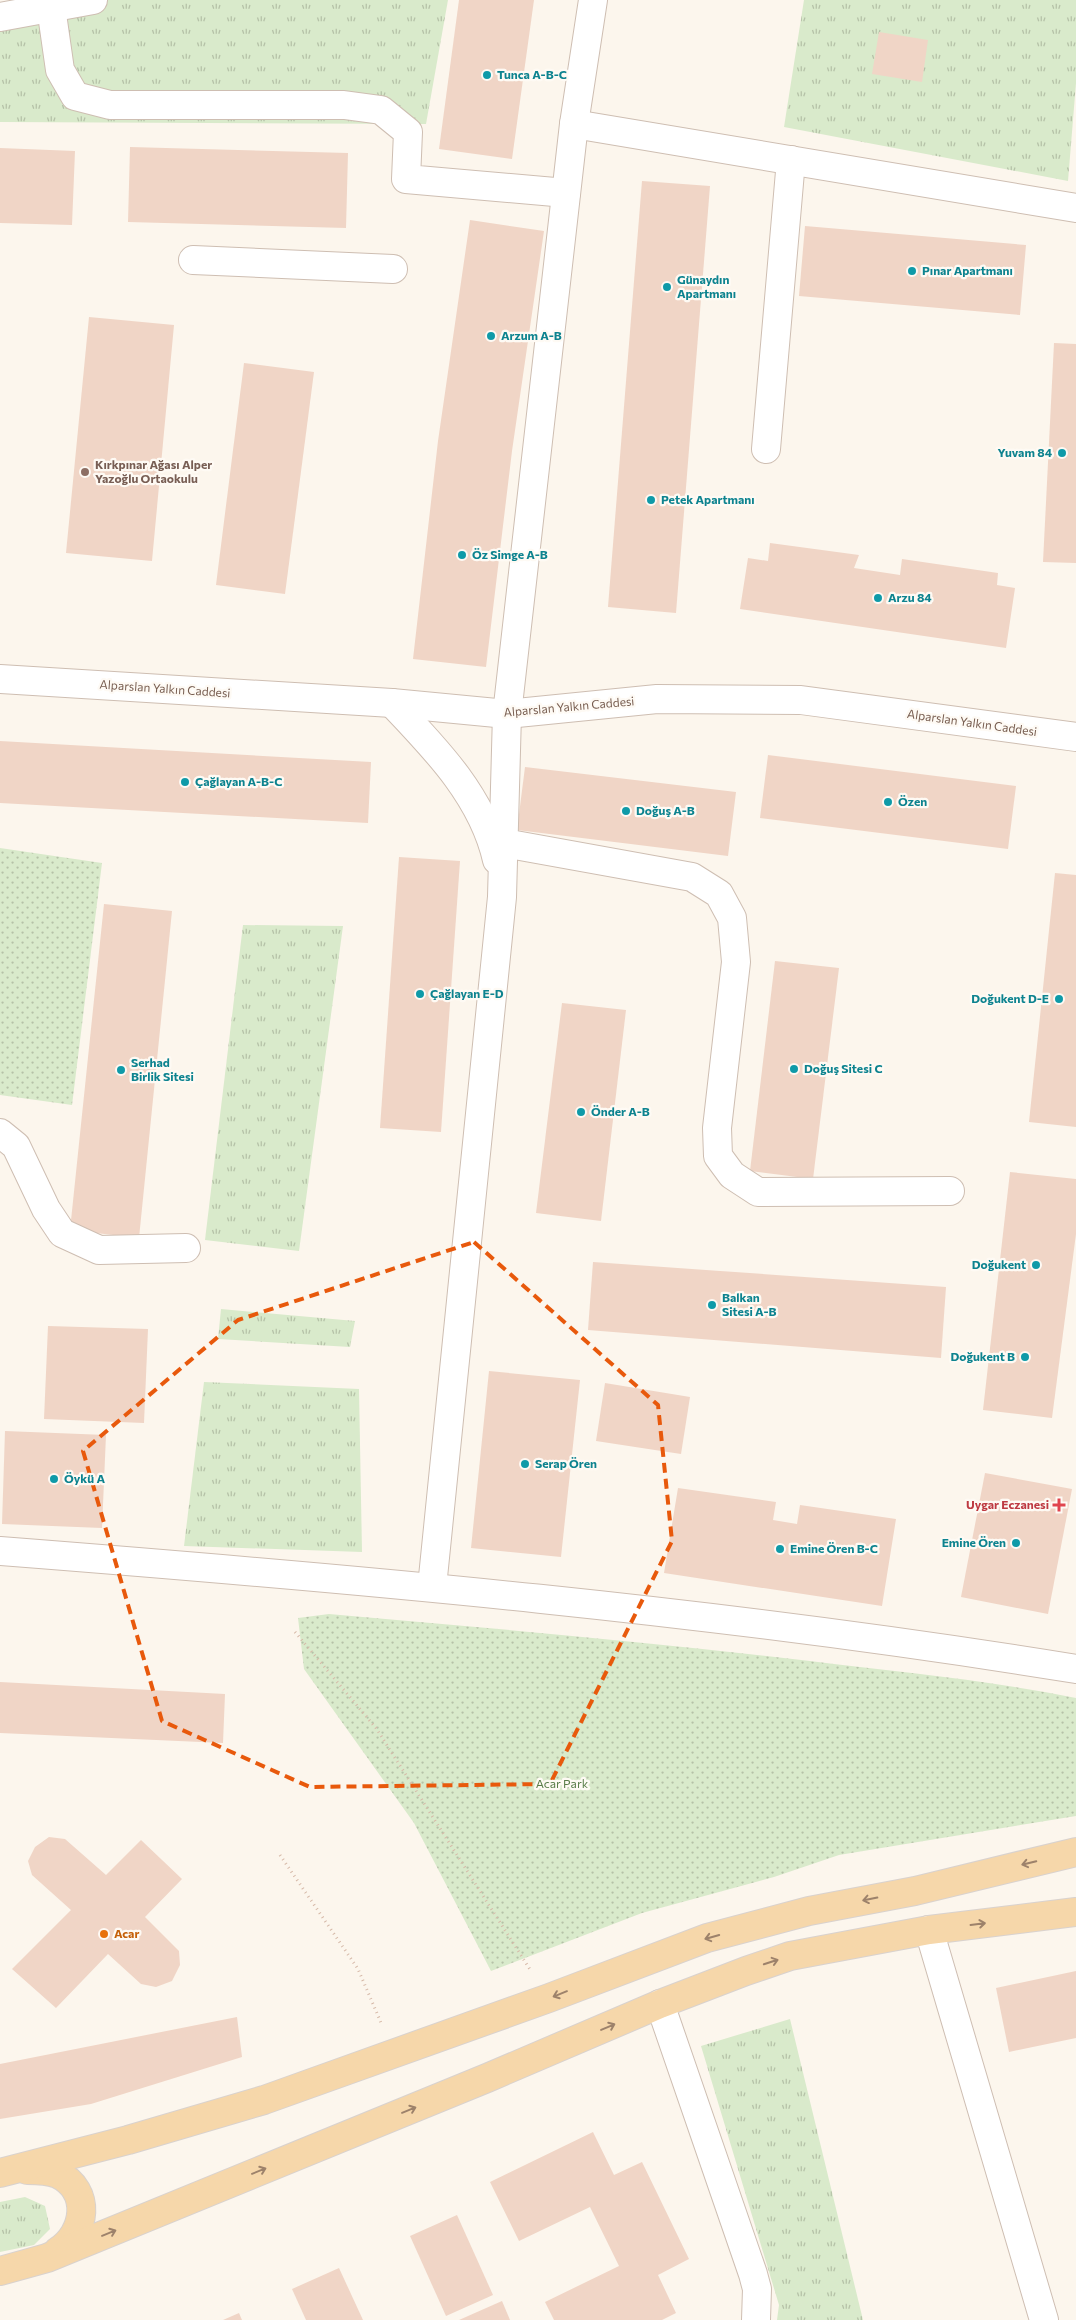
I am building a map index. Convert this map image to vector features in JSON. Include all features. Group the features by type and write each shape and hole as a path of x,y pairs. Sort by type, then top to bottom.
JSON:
{"main road":[{"path":"6,2172 128,2140 264,2100 549,1998 707,1938 809,1911 915,1891 1076,1852"},
{"path":"0,2271 47,2258 488,2078 660,2004 746,1970 790,1956 930,1930 1076,1912"},
{"path":"0,2288 68,2245 78,2231 82,2214 78,2197 71,2184 58,2174 42,2170 6,2172"}],"street":[{"path":"0,18 50,4 92,0"},
{"path":"432,1587 502,896 507,714 574,124 593,0"},
{"path":"50,4 60,70 75,96 110,105 344,104 381,110 408,132 406,179 566,193"},
{"path":"574,124 1076,208"},
{"path":"766,449 791,160"},
{"path":"193,260 393,269"},
{"name":"Alparslan Yalkın Caddesi","path":"0,679 392,703 507,714 657,698 801,700 1076,737"},
{"path":"392,703 442,757 472,801 485,825 496,858 502,896"},
{"path":"504,843 692,877 718,894 732,918 736,962 717,1128 718,1156 732,1175 758,1192 950,1191"},
{"path":"0,1133 16,1146 46,1208 62,1233 99,1250 186,1248"},
{"path":"0,1551 432,1587 781,1627 1076,1669"},
{"path":"930,1930 1044,2320"},
{"path":"660,2004 753,2274 757,2289 756,2320"}],"path":[{"path":"295,1632 376,1728 549,1998"},
{"path":"280,1855 358,1969 394,2053"}],"highlighted area":[{"path":"474,1242 658,1405 672,1541 550,1784 310,1787 162,1721 83,1451 238,1320"}],"green space":[{"path":"54,0 448,0 426,124 0,122 0,9"},
{"path":"804,0 1076,0 1076,83 1068,181 784,127"},
{"path":"0,848 102,863 72,1105 0,1095"},
{"path":"243,925 343,926 299,1251 205,1240"},
{"path":"221,1309 355,1321 350,1347 218,1339"},
{"path":"204,1382 359,1389 362,1552 184,1546"},
{"name":"Acar Park","path":"329,1614 750,1654 977,1681 1076,1698 1076,1816 839,1855 774,1877 642,1913 491,1971 414,1823 304,1669 298,1618"},
{"path":"790,2019 863,2320 777,2320 779,2305 701,2046"},
{"path":"25,2197 45,2206 50,2229 34,2245 0,2252 0,2202"}],"building":[{"name":"Tunca A-B-C","path":"459,0 534,0 512,159 439,149"},
{"path":"879,32 928,40 922,82 872,74"},
{"path":"130,147 348,153 346,228 128,222"},
{"path":"0,148 75,151 72,225 0,223"},
{"path":"642,181 710,186 676,613 608,607"},
{"path":"470,220 544,231 512,451 486,667 413,659 438,441"},
{"name":"Pınar Apartmanı","path":"805,226 1026,245 1020,315 799,296"},
{"path":"89,317 174,325 152,561 66,553"},
{"name":"Yuvam 84","path":"1054,343 1076,344 1076,563 1043,562"},
{"path":"244,363 314,372 285,594 216,585"},
{"name":"Arzu 84","path":"770,543 859,555 854,568 900,575 902,559 998,573 997,585 1015,588 1006,648 740,609 748,558 768,561"},
{"name":"Çağlayan A-B-C","path":"0,741 371,762 368,823 0,803"},
{"name":"Özen","path":"768,755 1016,786 1008,849 760,818"},
{"name":"Doğuş A-B","path":"525,767 736,792 728,856 517,830"},
{"name":"Çağlayan E-D","path":"399,857 460,861 441,1132 380,1128"},
{"name":"Doğukent D-E","path":"1055,873 1076,875 1076,1127 1029,1122"},
{"name":"Serhad Birlik Sitesi","path":"104,904 172,911 139,1238 70,1230"},
{"name":"Doğuş Sitesi C","path":"775,961 839,968 813,1179 750,1171"},
{"name":"Önder A-B","path":"562,1003 626,1010 601,1221 536,1213"},
{"path":"1010,1172 1076,1179 1076,1234 1052,1418 983,1410"},
{"name":"Balkan Sitesi A-B","path":"593,1262 946,1287 941,1358 588,1330"},
{"path":"48,1326 148,1329 144,1423 44,1419"},
{"name":"Serap Ören","path":"489,1371 580,1380 561,1557 471,1548"},
{"path":"605,1383 690,1397 681,1454 596,1441"},
{"name":"Öykü A","path":"5,1431 106,1435 102,1528 2,1524"},
{"name":"Emine Ören","path":"985,1473 1072,1489 1048,1614 961,1597"},
{"name":"Emine Ören B-C","path":"678,1488 776,1502 773,1520 797,1524 800,1505 896,1519 882,1606 664,1573"},
{"path":"0,1682 225,1694 223,1743 0,1733"},
{"name":"Acar","path":"49,1837 65,1839 106,1875 141,1840 182,1879 145,1917 179,1951 180,1965 172,1981 156,1987 141,1984 108,1954 56,2008 12,1969 71,1910 32,1875 28,1861 35,1847"},
{"path":"1076,1971 1076,2038 1009,2052 996,1988"},
{"path":"237,2017 242,2057 91,2104 0,2119 0,2064"},
{"path":"593,2132 614,2175 642,2162 689,2259 658,2275 676,2313 662,2320 554,2320 545,2302 619,2266 590,2207 519,2241 490,2182"},
{"path":"457,2215 493,2295 446,2316 410,2236"},
{"path":"339,2268 363,2320 306,2320 292,2289"},
{"path":"502,2301 510,2320 459,2320"},
{"path":"239,2313 242,2320 223,2320"}],"place":[{"name":"Tunca A-B-C","path":"487,75"},
{"name":"Pınar Apartmanı","path":"912,271"},
{"name":"Günaydın Apartmanı","path":"667,287"},
{"name":"Arzum A-B","path":"491,336"},
{"name":"Yuvam 84","path":"1062,453"},
{"name":"Kırkpınar Ağası Alper Yazoğlu Ortaokulu","path":"85,472"},
{"name":"Petek Apartmanı","path":"651,500"},
{"name":"Öz Simge A-B","path":"462,555"},
{"name":"Arzu 84","path":"878,598"},
{"name":"Çağlayan A-B-C","path":"185,782"},
{"name":"Özen","path":"888,802"},
{"name":"Doğuş A-B","path":"626,811"},
{"name":"Çağlayan E-D","path":"420,994"},
{"name":"Doğukent D-E","path":"1059,999"},
{"name":"Doğuş Sitesi C","path":"794,1069"},
{"name":"Serhad Birlik Sitesi","path":"121,1070"},
{"name":"Önder A-B","path":"581,1112"},
{"name":"Doğukent","path":"1036,1265"},
{"name":"Balkan Sitesi A-B","path":"712,1305"},
{"name":"Doğukent B","path":"1025,1357"},
{"name":"Serap Ören","path":"525,1464"},
{"name":"Öykü A","path":"54,1479"},
{"name":"Uygar Eczanesi","path":"1059,1505"},
{"name":"Emine Ören","path":"1016,1543"},
{"name":"Emine Ören B-C","path":"780,1549"},
{"name":"Acar","path":"104,1934"}]}
